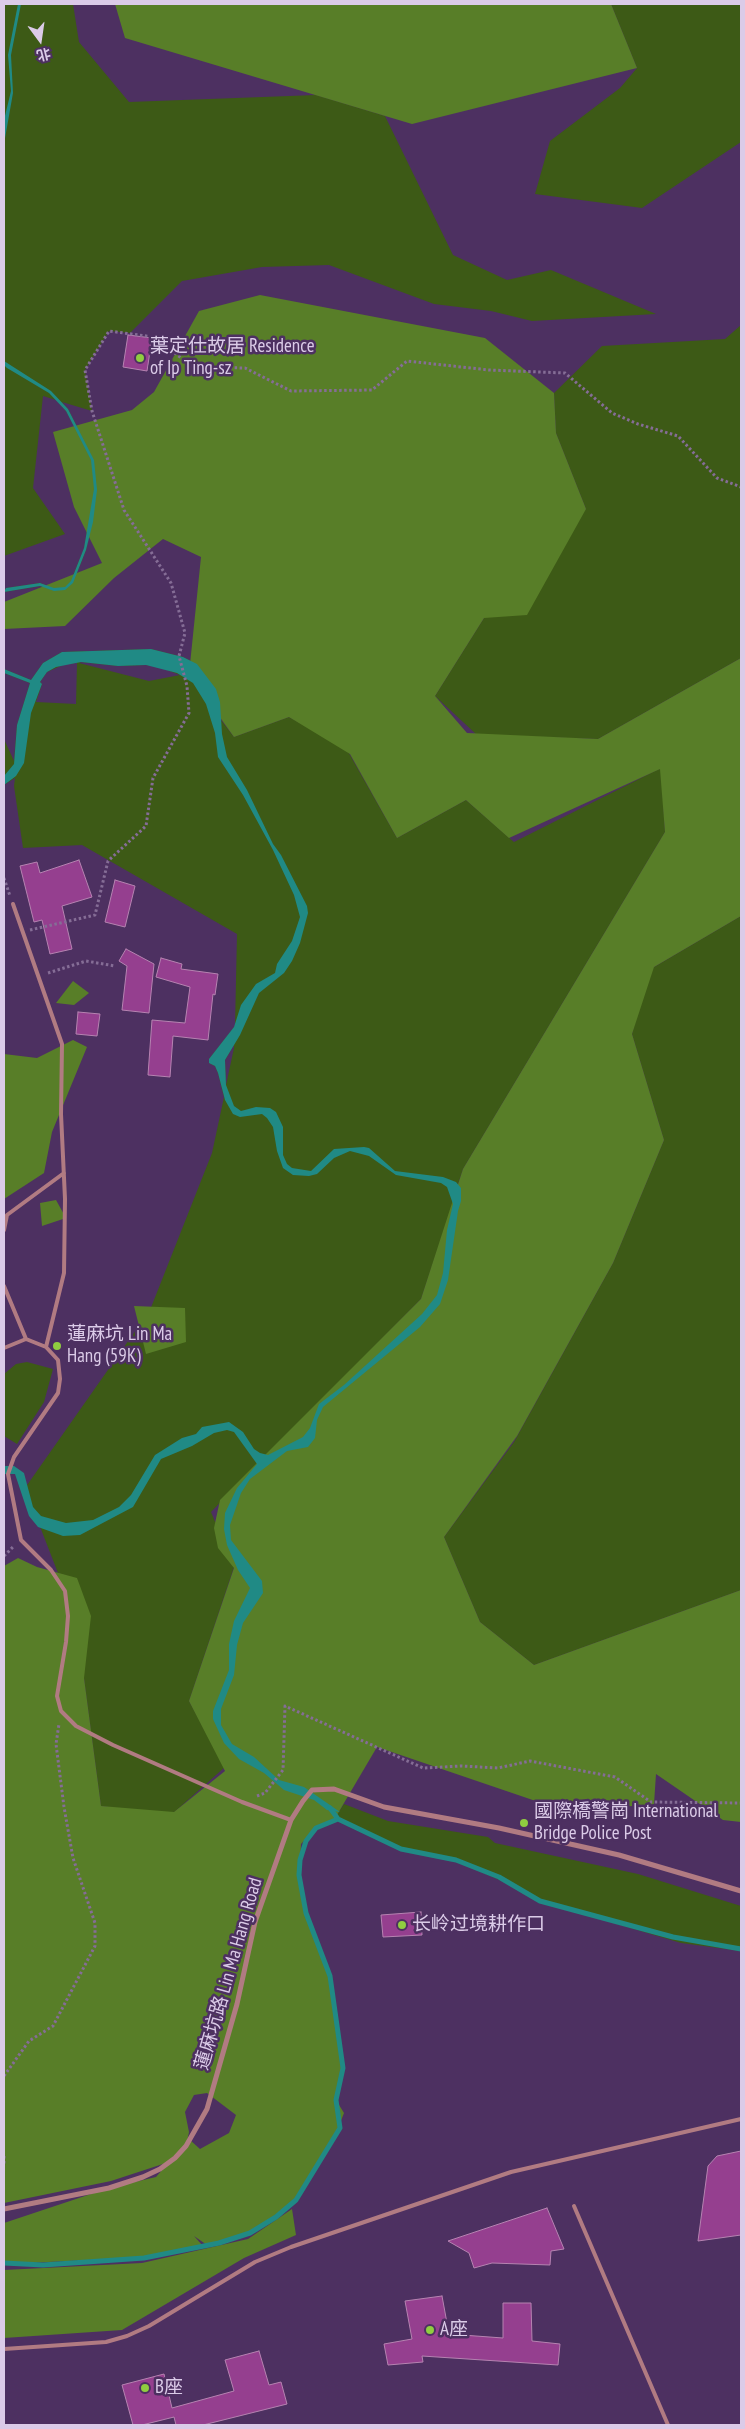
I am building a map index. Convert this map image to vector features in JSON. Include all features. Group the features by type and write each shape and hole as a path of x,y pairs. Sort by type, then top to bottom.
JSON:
{"street":[{"name":"蓮麻坑路 Lin Ma Hang Road","path":"4,2209 109,2188 143,2177 160,2169 175,2158 186,2146 207,2109 237,2004 255,1922 292,1820 312,1790 334,1789 384,1807 499,1828 618,1855 741,1892"}],"lane":[{"path":"13,904 62,1044 61,1114 64,1173 64,1273 46,1347"},
{"path":"4,1230 7,1215 64,1173"},
{"path":"4,1286 26,1339"},
{"path":"4,1348 26,1339 46,1347 58,1360 60,1379 58,1392 14,1457 8,1474 21,1540 51,1570 65,1591 68,1616 66,1642 57,1696 61,1711 76,1726 113,1745 242,1802 292,1820"},
{"path":"4,2349 106,2342 127,2336 149,2326 255,2262 290,2247 511,2172 741,2119"},
{"path":"574,2206 668,2425"}],"path":[{"path":"22,931 95,915 108,861 146,826 153,778 189,713 187,686 178,656 185,633 171,583 124,510 92,411 85,370 109,331 154,337 193,366 245,368 291,391 372,390 407,362 489,370 565,373 612,413 638,424 678,436 717,478 741,487"},
{"path":"4,878 13,904"},
{"path":"38,976 86,961 115,966"},
{"path":"265,1793 283,1770 285,1706 423,1768 462,1766 498,1768 530,1761 615,1777 651,1802 741,1802"},
{"path":"4,2076 29,2041 53,2026 95,1946 94,1923 73,1858 64,1807 56,1744 61,1711"},
{"path":"4,2156 4,2164"}],"shaded area":[{"path":"4,4 73,4 79,42 129,102 316,95 385,116 453,255 507,280 551,270 656,314 532,321 491,311 434,304 329,265 262,267 182,281 130,333 109,331 85,370 92,411 62,402 68,409 94,460 97,490 86,550 73,583 65,590 54,591 40,586 4,592 6,588 40,583 54,588 65,587 71,580 84,549 94,489 91,460 80,436 66,411 56,400 43,396 33,488 65,534 4,556"},
{"path":"18,4 21,4 11,55 13,93 4,144 4,120 11,91 8,55"},
{"path":"115,4 611,4 637,68 412,124 125,38"},
{"path":"611,4 741,4 741,142 642,208 535,194 550,141 620,88 637,68"},
{"path":"260,295 485,338 554,393 556,433 586,509 527,615 484,618 435,696 467,733 598,739 741,658 741,916 654,967 632,1034 664,1140 613,1263 517,1436 444,1537 480,1622 534,1665 741,1590 741,1822 723,1820 656,1774 654,1804 568,1812 377,1747 334,1820 316,1828 301,1844 300,1866 303,1894 311,1926 327,1969 334,2005 343,2068 336,2100 344,2113 335,2136 296,2200 250,2233 207,2245 194,2236 203,2246 148,2257 8,2264 4,2262 4,2223 109,2188 156,2177 169,2162 111,2181 4,2203 4,1566 18,1558 37,1567 77,1578 91,1616 84,1678 101,1806 174,1812 225,1771 189,1701 234,1568 218,1548 214,1528 220,1500 421,1299 463,1169 665,832 660,769 509,838 466,800 397,838 350,754 289,717 234,737 189,674 201,557 163,539 114,578 65,626 4,629 4,602 102,563 74,507 53,432 132,410 154,392 199,311","holes":["207,2093 236,2115 229,2133 200,2149 190,2140 187,2142 189,2132 185,2112 194,2095"]},
{"path":"741,325 741,658 598,739 477,735 435,696 484,618 586,509 556,433 554,393 602,346 725,339"},
{"path":"4,361 51,391 68,409 94,460 97,490 93,522 86,550 73,583 65,590 54,591 40,586 4,592 6,588 40,583 54,588 65,587 71,581 84,548 94,489 91,460 66,411 49,393 7,368 4,365"},
{"path":"151,649 183,657 197,664 216,689 220,702 221,720 234,737 289,717 346,748 397,838 466,800 514,842 661,768 665,832 463,1169 458,1184 461,1188 461,1201 448,1280 440,1304 420,1327 323,1407 317,1420 315,1438 308,1447 295,1448 280,1455 250,1479 241,1493 230,1525 231,1540 262,1581 263,1593 243,1623 237,1645 234,1675 221,1709 220,1721 232,1744 254,1757 279,1780 304,1787 297,1796 284,1790 264,1773 239,1759 224,1743 213,1719 213,1711 229,1670 229,1644 234,1621 250,1588 238,1571 227,1545 224,1529 225,1513 242,1480 211,1512 234,1567 189,1701 225,1767 171,1815 101,1806 84,1678 77,1579 58,1573 25,1488 150,1310 212,1153 224,1097 218,1073 215,1066 209,1063 209,1059 235,1026 237,934 82,845 23,848 14,786 15,778 4,785 4,739 14,761 17,725 30,683 4,673 4,669 31,680 43,663 62,652","holes":["77,663 76,704 36,702 42,684 40,682 47,672 65,664","79,663 118,666 146,665 159,667 180,675 149,681","234,1045 226,1085 225,1060","453,1203 443,1273 439,1289 427,1308 344,1385 319,1404 310,1428 303,1437 268,1454 421,1299"]},
{"path":"151,649 183,657 197,664 216,689 220,702 222,734 227,757 247,790 273,844 281,855 307,906 308,913 300,943 292,961 284,973 259,993 240,1035 225,1060 226,1085 234,1106 241,1111 256,1107 270,1108 276,1112 283,1127 283,1155 287,1164 292,1168 311,1171 334,1149 364,1147 369,1148 395,1171 443,1177 456,1182 461,1188 461,1201 448,1280 440,1304 420,1327 323,1407 317,1420 315,1438 308,1447 287,1451 250,1479 241,1493 230,1525 231,1540 262,1581 263,1593 243,1623 237,1645 234,1675 221,1709 221,1725 232,1744 254,1757 279,1780 304,1787 340,1812 327,1810 314,1800 284,1790 264,1773 239,1759 224,1743 213,1719 213,1711 229,1670 229,1644 234,1621 250,1588 238,1570 227,1545 224,1529 225,1513 237,1488 257,1464 234,1432 227,1430 214,1433 192,1446 161,1459 133,1507 80,1535 63,1536 38,1527 29,1516 15,1474 4,1474 4,1466 14,1466 24,1473 33,1507 41,1516 66,1523 93,1520 119,1507 131,1495 155,1455 182,1438 196,1434 202,1427 229,1422 243,1432 254,1449 268,1455 303,1437 310,1428 319,1404 344,1385 422,1314 437,1295 443,1273 447,1230 453,1204 447,1187 441,1183 396,1175 369,1156 350,1151 334,1158 317,1174 309,1176 293,1175 283,1168 277,1151 273,1127 267,1118 262,1114 240,1117 233,1114 225,1100 215,1066 209,1063 209,1059 234,1027 241,1005 256,984 275,973 277,964 292,941 300,917 294,895 273,850 243,795 218,757 215,733 206,704 193,683 177,673 146,665 118,666 81,662 56,667 47,672 40,682 42,684 31,713 24,763 16,776 4,785 4,776 14,764 17,725 30,683 4,673 4,669 31,680 43,663 62,652"},
{"path":"741,916 741,1590 534,1665 480,1622 444,1537 514,1442 613,1263 664,1140 632,1034 649,970"},
{"path":"73,981 89,993 74,1005 56,1003"},
{"path":"73,1040 87,1047 52,1132 44,1173 4,1199 4,1054 37,1058"},
{"path":"56,1200 66,1218 42,1226 40,1203"},
{"path":"134,1306 185,1308 186,1342 146,1354"},
{"path":"27,1362 53,1369 44,1402 17,1444 4,1436 4,1374 16,1364"},
{"path":"344,1804 388,1821 488,1837 495,1843 638,1874 741,1906 741,1951 681,1943 540,1901 513,1886 459,1862 401,1849 342,1821 336,1816"},
{"path":"292,2209 296,2235 244,2258 122,2330 4,2338 4,2270 142,2263 248,2239"}],"building":[{"path":"128,335 152,338 147,371 123,367"},
{"path":"79,860 92,897 62,906 72,949 50,954 42,920 34,922 20,866 37,862 40,873"},
{"path":"115,880 135,886 125,927 105,922"},
{"path":"126,949 154,964 149,1013 122,1010 127,966 119,961"},
{"path":"161,958 182,964 181,969 218,974 215,995 213,994 208,1040 173,1036 170,1077 148,1075 152,1020 185,1023 190,987 156,977"},
{"path":"78,1012 100,1014 97,1036 76,1034"},
{"name":"长岭过境耕作口","path":"421,1912 422,1935 383,1937 381,1915"},
{"path":"741,2151 741,2235 698,2241 708,2166 717,2156"},
{"path":"547,2208 564,2249 551,2251 550,2265 492,2263 474,2268 469,2253 448,2241"},
{"name":"A座","path":"442,2296 449,2334 503,2338 503,2303 531,2303 532,2341 560,2344 558,2365 422,2356 423,2362 388,2365 384,2344 412,2339 405,2301"},
{"name":"B座","path":"259,2351 269,2385 281,2382 287,2404 203,2425 176,2425 174,2417 142,2425 133,2425 122,2385 164,2374 172,2408 234,2391 225,2360"}],"waterway":[{"path":"330,1808 338,1819"},
{"path":"4,2263 43,2265 144,2258 219,2243 250,2233 276,2217 296,2200 340,2128 336,2100 343,2068 330,1976 306,1913 299,1875 300,1860 306,1841 316,1828 338,1819 401,1849 456,1860 499,1877 540,1901 673,1937 741,1949"}],"place":[{"name":"葉定仕故居 Residence of Ip Ting-sz","path":"140,358"},
{"name":"蓮麻坑 Lin Ma Hang (59K)","path":"57,1346"},
{"name":"國際橋警崗 International Bridge Police Post","path":"524,1823"},
{"name":"长岭过境耕作口","path":"402,1925"},
{"name":"A座","path":"430,2330"},
{"name":"B座","path":"145,2388"}]}
